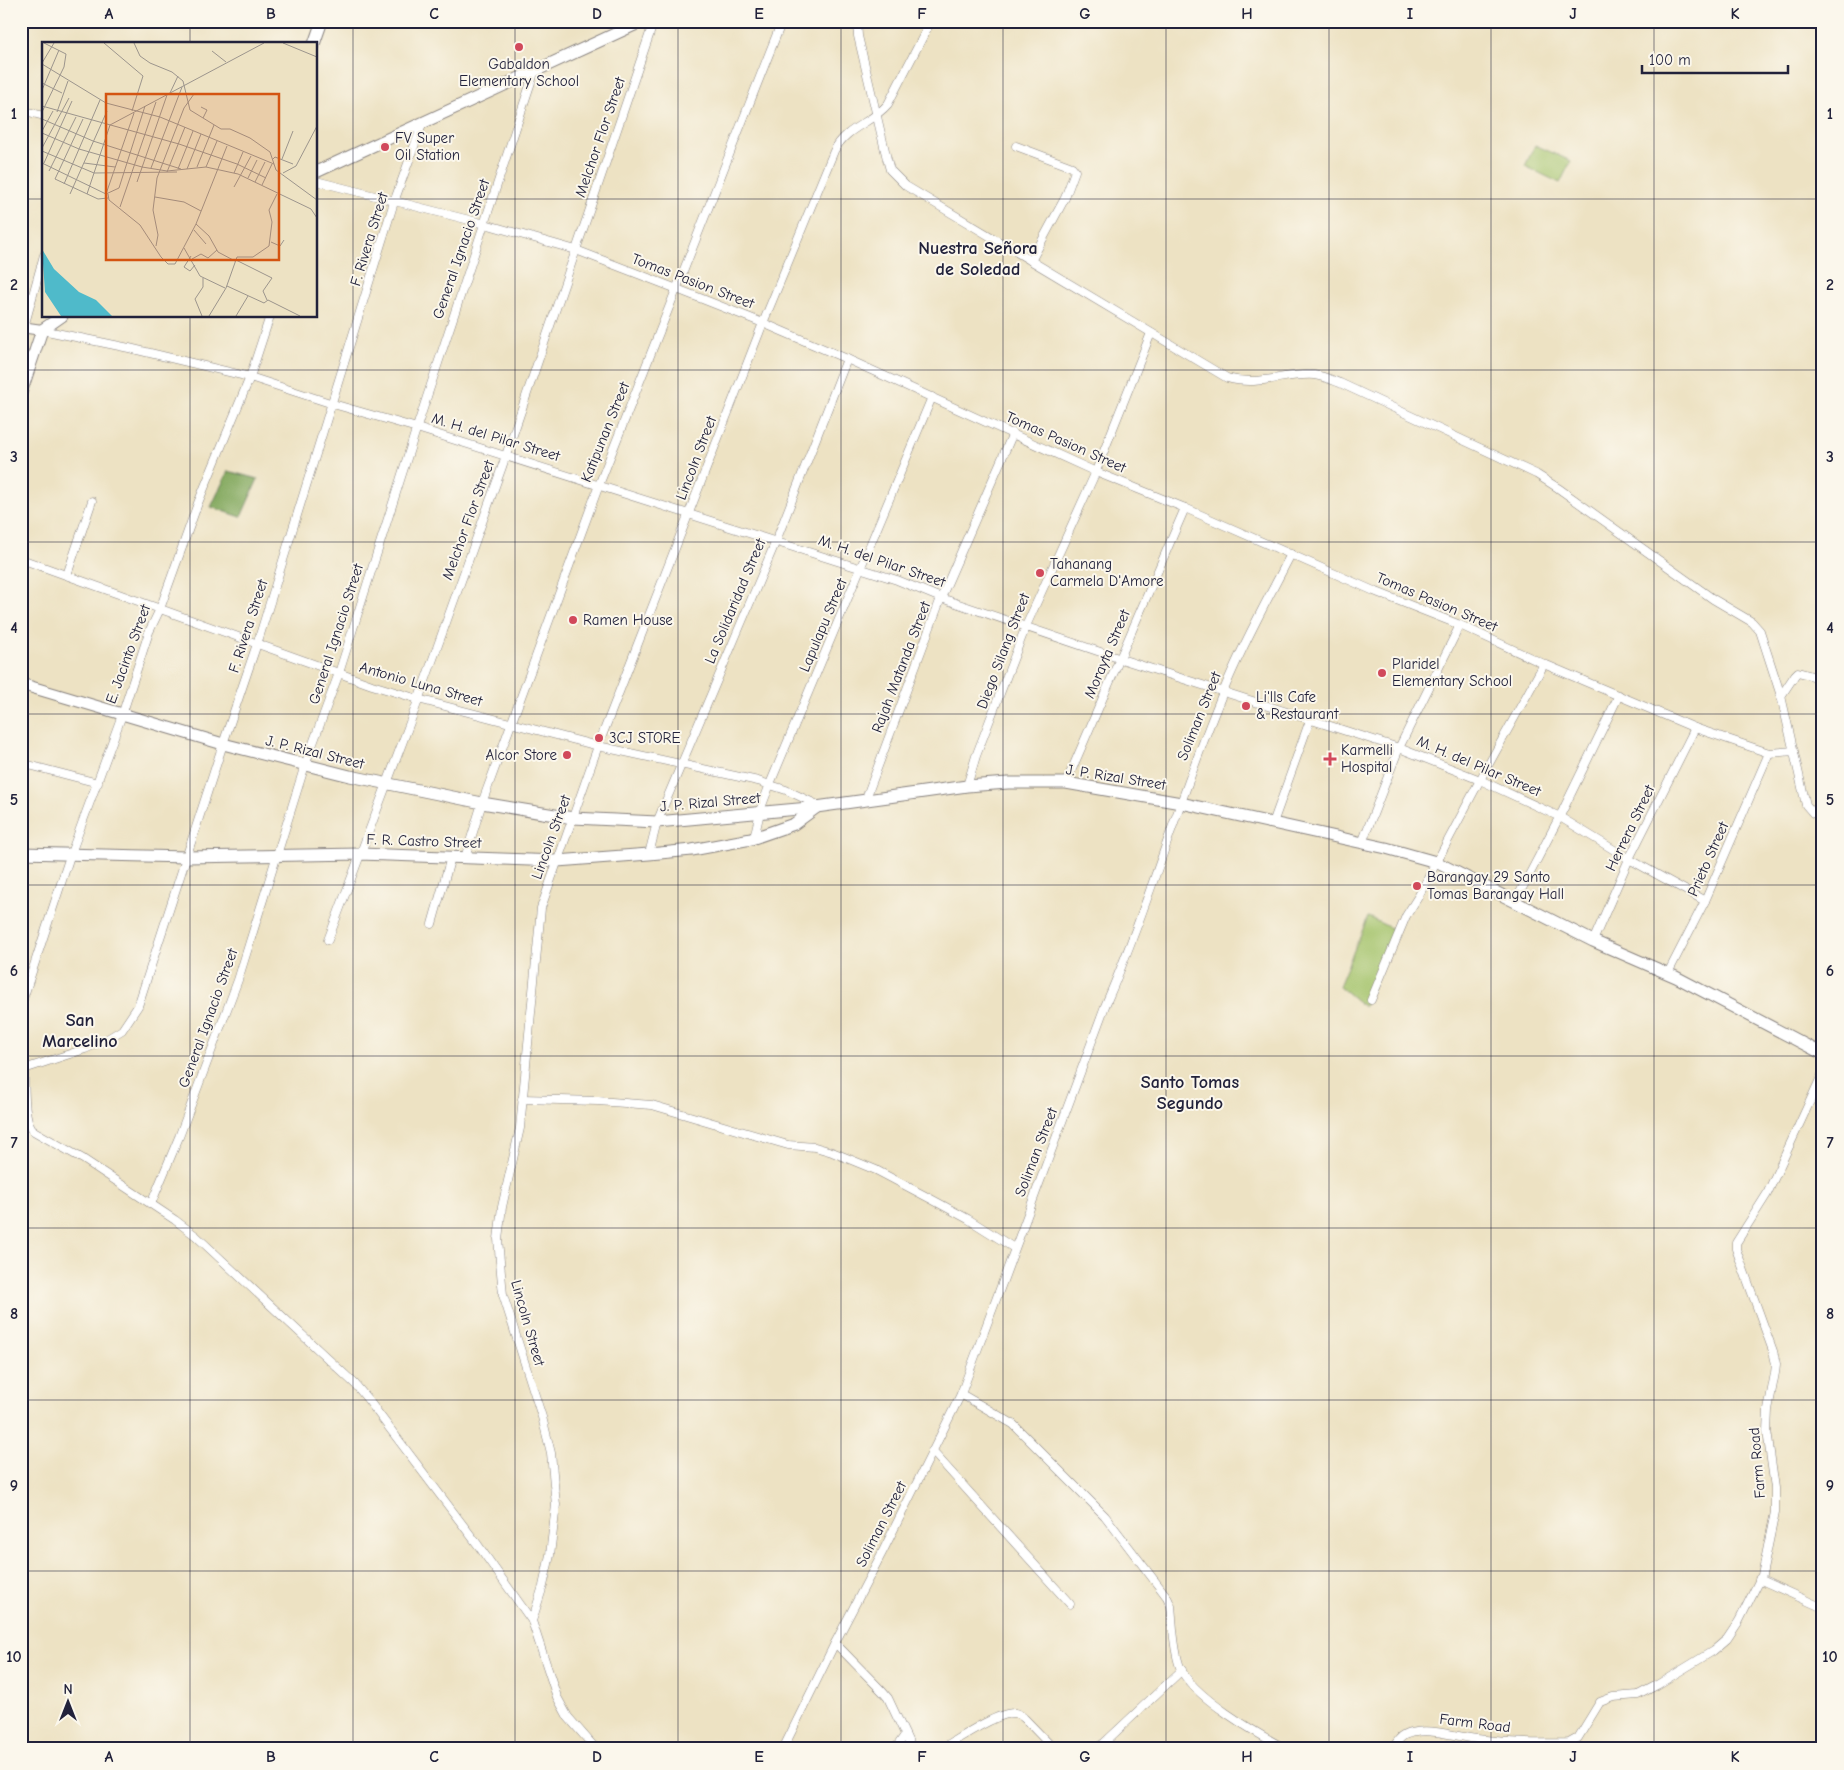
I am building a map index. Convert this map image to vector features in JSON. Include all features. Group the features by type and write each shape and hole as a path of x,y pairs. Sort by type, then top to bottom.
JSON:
{"main road":[{"path":"315,42 322,21"},
{"path":"318,171 643,21"},
{"path":"21,393 42,330 59,318"},
{"name":"J. P. Rizal Street","path":"21,684 223,744 305,765 386,784 572,818 658,822 819,807 967,786 1008,783 1066,783 1180,802 1409,854 1436,862 1592,941 1668,973 1823,1054"},
{"name":"F. R. Castro Street","path":"21,853 70,856 186,857 360,854 557,861 692,850 754,838 794,824 819,807"}],"street":[{"name":"Melchor Flor Street","path":"328,940 506,456 654,21"},
{"name":"Katipunan Street","path":"465,858 482,803 599,485 782,21"},
{"path":"856,21 890,170 906,186 1207,367 1232,380 1250,382 1314,375 1340,383 1536,474 1713,598 1752,622 1760,631 1766,645 1781,696 1806,805 1823,818"},
{"name":"Lincoln Street","path":"532,1621 550,1555 556,1505 551,1453 542,1417 503,1295 498,1252 502,1207 520,1128 541,908 598,746 763,323 837,144 850,131 876,115 888,104 931,21"},
{"name":"General Ignacio Street","path":"152,1204 179,1138 238,980 305,765 339,673 417,428 535,70"},
{"path":"21,110 42,115"},
{"name":"F. Rivera Street","path":"23,1069 99,1044 122,1030 138,1006 257,644 333,404 394,202 423,122"},
{"path":"1016,146 1072,167 1075,171 1065,198 1031,262"},
{"name":"Tomas Pasion Street","path":"318,182 485,224 576,250 763,323 1013,433 1096,472 1185,508 1374,591 1460,625 1544,664 1696,728 1769,753 1794,751"},
{"path":"23,327 42,263"},
{"name":"E. Jacinto Street","path":"21,1005 70,856 122,715 149,632 160,609 202,494 250,377 269,318"},
{"name":"M. H. del Pilar Street","path":"23,327 163,355 250,377 333,404 417,428 862,568 941,598 1120,659 1399,748 1480,780 1560,817 1705,901"},
{"name":"Diego Silang Street","path":"967,786 976,756 1026,626 1096,472 1151,333"},
{"name":"La Solidaridad Street","path":"649,854 658,822 776,541 847,359"},
{"name":"Lapulapu Street","path":"754,838 770,784 932,397"},
{"name":"Rajah Matanda Street","path":"865,801 941,598 1013,433"},
{"path":"67,575 92,501"},
{"name":"Morayta Street","path":"1066,783 1185,508"},
{"name":"Soliman Street","path":"783,1749 960,1394 1120,972 1180,802 1223,691 1250,632 1291,554"},
{"name":"Antonio Luna Street","path":"21,559 339,673 418,699 598,746 770,784 819,807"},
{"path":"1362,843 1399,748 1460,625"},
{"path":"1371,1000 1406,916 1544,664"},
{"path":"1781,696 1794,675 1798,672 1823,679"},
{"path":"1515,902 1560,817 1619,695"},
{"path":"1273,823 1310,720"},
{"name":"Herrera Street","path":"1592,941 1630,859 1696,728"},
{"name":"Prieto Street","path":"1668,973 1705,901 1769,753"},
{"path":"21,763 98,783"},
{"path":"432,924 451,857"},
{"path":"23,1069 24,1111 29,1125 39,1135 83,1159 152,1204 196,1236 355,1384 478,1544 532,1621 557,1697 568,1717 596,1749"},
{"name":"Farm Road","path":"1394,1749 1395,1743 1401,1737 1417,1731 1503,1742 1554,1744 1574,1741 1578,1738 1600,1702 1606,1699 1638,1695 1645,1692 1713,1651 1727,1639 1739,1621 1759,1579 1775,1512 1767,1431 1768,1410 1776,1364 1774,1351 1736,1248 1736,1243 1767,1194 1823,1073"},
{"path":"522,1099 598,1101 652,1105 788,1145 822,1149 876,1170 968,1219 1014,1248"},
{"path":"960,1394 1013,1424 1105,1516 1167,1597 1171,1606 1177,1656 1182,1670 1194,1686 1225,1713 1262,1737 1286,1749"},
{"path":"932,1451 1070,1604"},
{"path":"1759,1579 1823,1608"},
{"path":"835,1643 888,1698 912,1749"},
{"path":"1095,1749 1104,1743 1182,1670"},
{"path":"941,1749 979,1726 1016,1713 1026,1719 1054,1749"},
{"path":"895,1749 905,1736"}],"green space":[{"path":"1535,145 1571,161 1560,183 1525,166"},
{"path":"228,471 258,479 241,517 211,507"},
{"path":"1368,917 1395,930 1364,1007 1339,986"}],"place":[{"name":"Gabaldon Elementary School","path":"519,47"},
{"name":"FV Super Oil Station","path":"385,147"},
{"name":"Tahanang Carmela D'Amore","path":"1040,573"},
{"name":"Ramen House","path":"573,620"},
{"name":"Plaridel Elementary School","path":"1382,673"},
{"name":"Li'lls Cafe & Restaurant","path":"1246,706"},
{"name":"3CJ STORE","path":"599,738"},
{"name":"Alcor Store","path":"567,755"},
{"name":"Karmelli Hospital","path":"1330,759"},
{"name":"Barangay 29 Santo Tomas Barangay Hall","path":"1417,886"}],"district":[{"name":"Nuestra Señora de Soledad","path":"978,258"},
{"name":"San Marcelino","path":"80,1030"},
{"name":"Santo Tomas Segundo","path":"1190,1092"}]}
